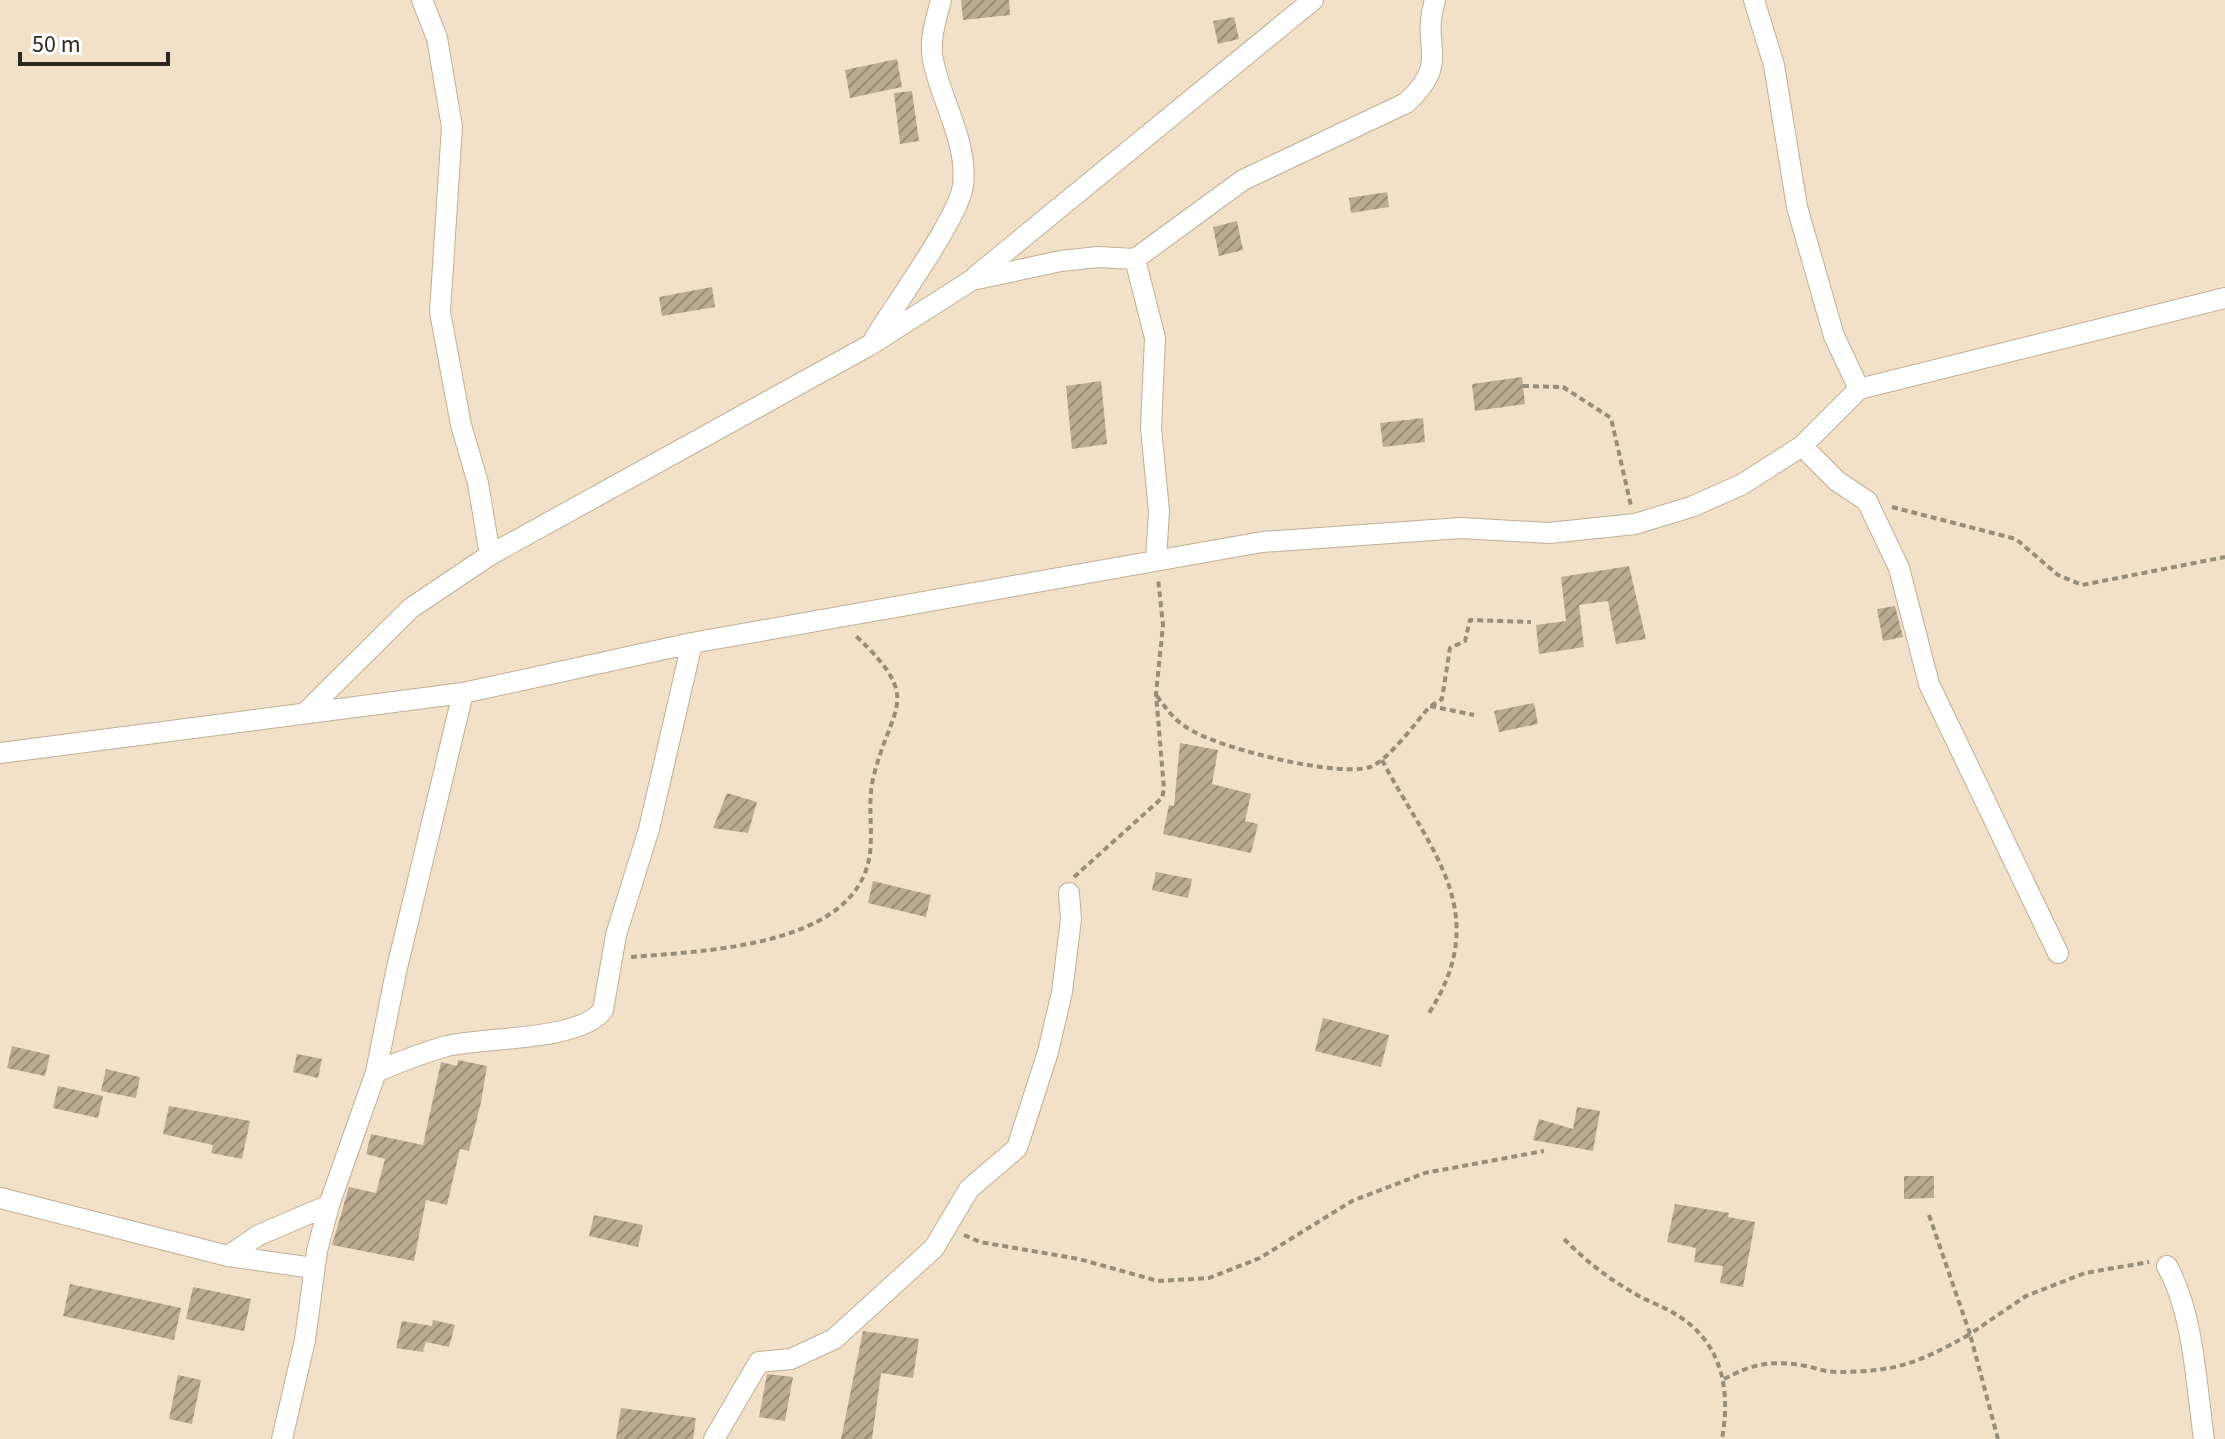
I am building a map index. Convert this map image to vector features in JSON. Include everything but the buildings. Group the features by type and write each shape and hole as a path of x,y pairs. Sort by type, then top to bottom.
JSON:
{"street":[{"path":"422,0 437,38 452,127 440,312 461,425 478,483 490,555"},
{"path":"870,345 945,229 964,186 960,147 933,59 933,31 941,0"},
{"path":"307,711 411,608 490,555 870,345 972,280 1313,0"},
{"path":"972,280 1061,261 1135,259 1243,180 1406,103 1425,85 1432,66 1431,13 1435,0"},
{"path":"1754,0 1774,65 1797,207 1834,336 1859,389"},
{"path":"1135,259 1155,338 1151,428 1159,511 1156,560"},
{"path":"0,753 463,693 692,643 1262,542 1461,528 1549,533 1635,524 1691,507 1741,485 1802,446 1859,389 2225,298"},
{"path":"1802,446 1837,481 1867,501 1899,568 1929,684 2058,953"},
{"path":"376,1072 450,1045 591,1022 603,1010 613,958 658,793 692,643"},
{"path":"282,1439 305,1340 313,1268 329,1205 376,1072 396,972 463,693"},
{"path":"714,1439 759,1362 791,1359 834,1339 934,1248 969,1189 1017,1148 1026,1128 1062,992 1071,919 1069,893"},
{"path":"0,1198 228,1256 313,1268"},
{"path":"228,1256 259,1235 329,1205"},
{"path":"2167,1266 2176,1282 2204,1439"}],"path":[{"path":"1523,386 1563,387 1611,418 1635,524"},
{"path":"1867,501 2016,539 2058,575 2082,585 2225,557"},
{"path":"1069,893 1071,882 1079,871 1162,798 1164,789 1158,748 1156,694 1163,625 1156,560"},
{"path":"613,958 696,953 777,937 831,913 862,879 869,859 873,779 893,723 899,694 890,670 839,619"},
{"path":"1156,694 1171,715 1187,729 1223,747 1314,766 1370,767 1382,760 1430,706 1442,699 1450,648 1465,641 1470,620 1531,622"},
{"path":"1430,706 1474,715"},
{"path":"1382,760 1441,867 1457,907 1460,935 1455,962 1445,988 1429,1013"},
{"path":"947,1227 980,1242 1079,1259 1158,1281 1209,1278 1260,1258 1352,1201 1425,1173 1544,1151"},
{"path":"1929,1215 1970,1334 1998,1439"},
{"path":"1564,1239 1595,1269 1677,1314 1706,1338 1724,1379 1726,1411 1722,1439"},
{"path":"1724,1379 1752,1364 1774,1360 1833,1372 1918,1363 1970,1334 2026,1296 2085,1273 2152,1261 2167,1266"}]}
